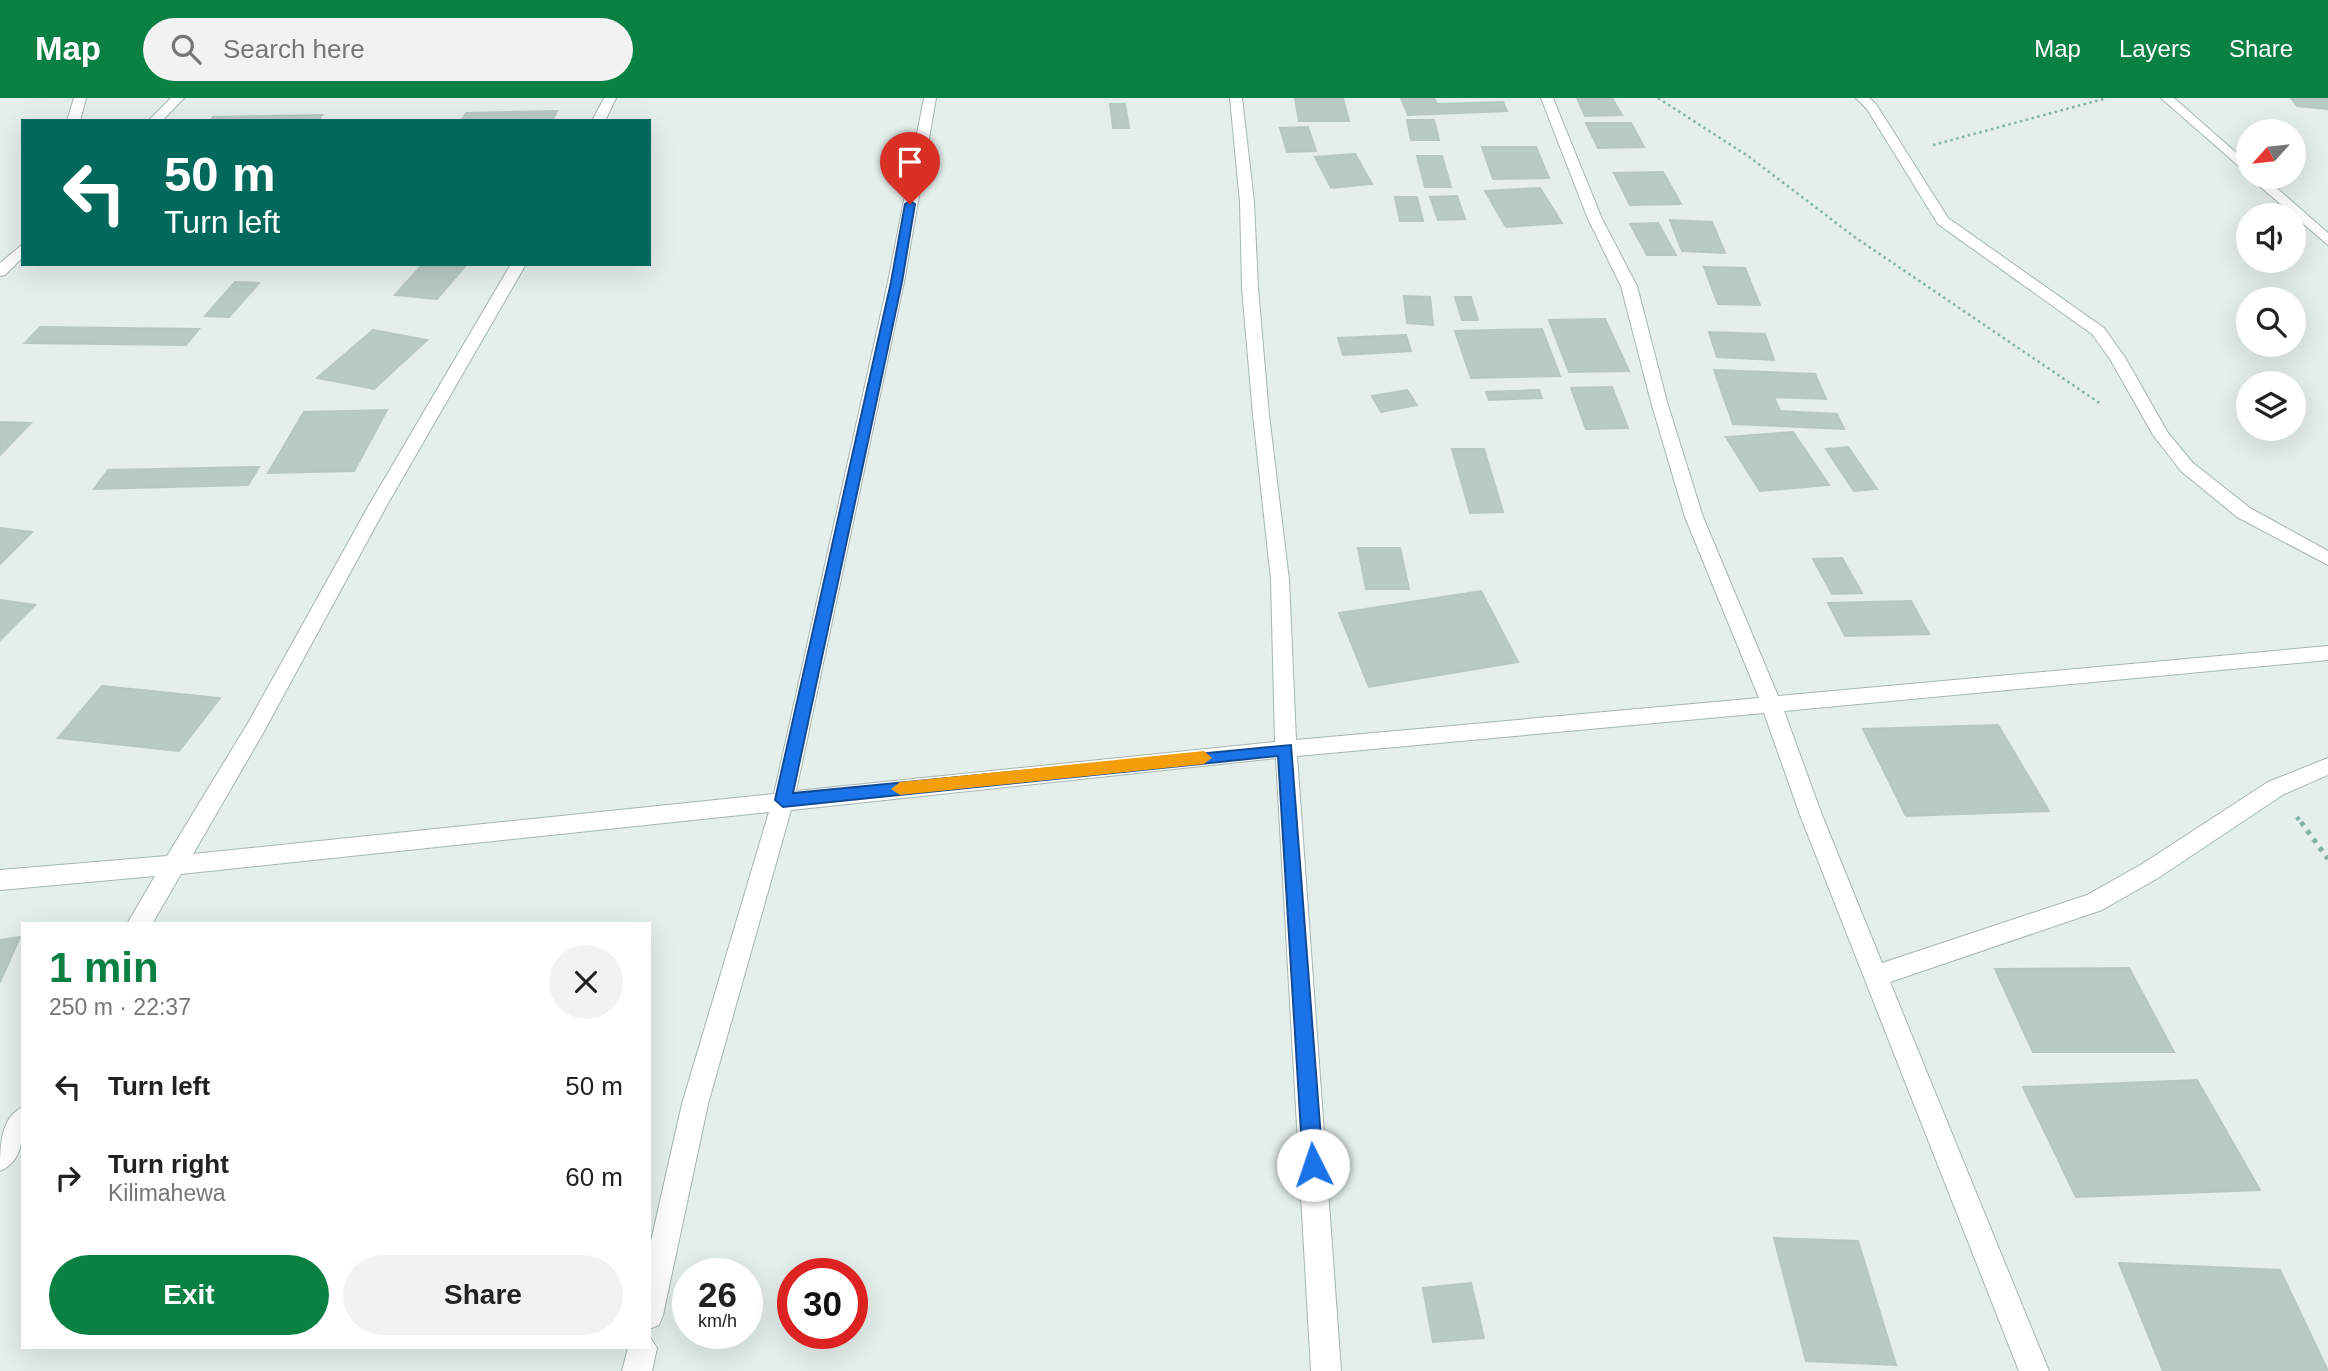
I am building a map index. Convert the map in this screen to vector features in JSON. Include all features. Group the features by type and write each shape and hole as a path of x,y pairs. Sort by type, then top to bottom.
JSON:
{"street":[{"path":"74,119 80,98"},
{"path":"157,119 178,98"},
{"path":"599,119 610,98"},
{"path":"651,1306 695,1104 783,800 896,282 930,98"},
{"path":"1236,98 1247,202 1250,288 1261,415 1280,580 1286,749 1326,1371"},
{"path":"1548,98 1595,219 1629,286 1659,402 1694,517 1771,703 1811,815 1878,975 2034,1371"},
{"path":"1862,98 1872,107 1943,221 2098,331 2112,348 2170,448 2198,479 2263,524 2328,559"},
{"path":"2167,98 2236,159"},
{"path":"2270,189 2328,241"},
{"path":"0,272 21,250"},
{"path":"140,922 269,705 378,505 518,266"},
{"path":"0,880 175,865 1286,749 2328,653"},
{"path":"1878,975 2094,903 2150,871 2276,788 2328,766"},
{"path":"0,1158 21,1122"},
{"path":"637,1371 642,1349"}],"path":[{"path":"1658,98 1748,156 1856,238 2031,359 2112,411"},
{"path":"1901,154 1980,131 2076,110 2107,98"},
{"path":"2276,788 2328,859"}],"building":[{"path":"1295,98 1343,98 1349,121 1299,121"},
{"path":"1401,98 1434,98 1437,104 1503,102 1507,111 1408,115"},
{"path":"1577,98 1612,98 1622,115 1585,116"},
{"path":"2291,98 2328,98 2328,109 2297,106"},
{"path":"1110,104 1125,104 1129,128 1113,128"},
{"path":"557,111 553,119 462,119 466,113"},
{"path":"322,115 319,119 212,119"},
{"path":"1407,120 1434,120 1439,140 1411,140"},
{"path":"1586,123 1631,123 1644,147 1598,148"},
{"path":"1308,127 1316,151 1287,152 1280,128"},
{"path":"1482,147 1536,147 1549,178 1493,179"},
{"path":"1355,154 1372,184 1331,188 1315,157"},
{"path":"1417,156 1442,156 1451,187 1425,187"},
{"path":"1663,172 1681,204 1630,205 1614,173"},
{"path":"1540,188 1562,223 1506,227 1485,191"},
{"path":"1457,196 1465,219 1438,220 1430,197"},
{"path":"1395,197 1417,197 1423,221 1400,221"},
{"path":"1670,220 1712,222 1725,253 1682,251"},
{"path":"1658,223 1676,255 1647,255 1630,224"},
{"path":"421,266 465,266 437,299 395,295"},
{"path":"1704,267 1745,268 1760,305 1718,304"},
{"path":"235,282 259,283 229,317 205,316"},
{"path":"1404,296 1430,297 1433,325 1407,323"},
{"path":"1455,297 1471,297 1478,320 1462,320"},
{"path":"1605,319 1629,371 1569,372 1549,320"},
{"path":"40,327 199,329 186,345 25,343"},
{"path":"1542,329 1560,376 1471,378 1455,331"},
{"path":"373,330 427,340 374,389 317,378"},
{"path":"1709,332 1765,334 1774,360 1717,357"},
{"path":"1406,335 1411,351 1343,355 1338,338"},
{"path":"1714,370 1815,374 1826,399 1774,397 1780,411 1837,414 1844,429 1733,424"},
{"path":"1612,387 1628,428 1586,429 1571,388"},
{"path":"1407,390 1417,405 1381,412 1372,396"},
{"path":"1539,390 1542,398 1489,400 1486,392"},
{"path":"387,410 354,471 268,473 304,412"},
{"path":"0,422 31,423 0,455"},
{"path":"1793,432 1829,485 1760,491 1726,437"},
{"path":"1848,447 1877,489 1854,491 1826,449"},
{"path":"1452,449 1484,449 1503,512 1470,513"},
{"path":"259,467 248,485 94,489 108,470"},
{"path":"0,528 32,532 0,564"},
{"path":"1358,548 1400,548 1409,589 1366,589"},
{"path":"1842,558 1862,593 1832,594 1813,559"},
{"path":"1481,591 1518,662 1369,687 1339,613"},
{"path":"0,600 35,605 0,640"},
{"path":"1911,601 1929,634 1845,636 1828,603"},
{"path":"102,686 220,698 179,751 58,738"},
{"path":"1998,725 2049,811 1906,816 1863,729"},
{"path":"20,937 0,982 0,940"},
{"path":"2129,968 2174,1052 2033,1052 1995,969"},
{"path":"2197,1080 2260,1190 2076,1197 2023,1087"},
{"path":"1774,1238 1858,1241 1896,1365 1806,1361"},
{"path":"2119,1263 2280,1270 2328,1371 2163,1371"},
{"path":"1471,1283 1484,1338 1433,1342 1423,1288"}],"slow traffic":[{"path":"900,789 1204,758"}],"route":[{"path":"910,204 896,282 783,800 1286,749 1313,1165"}]}
